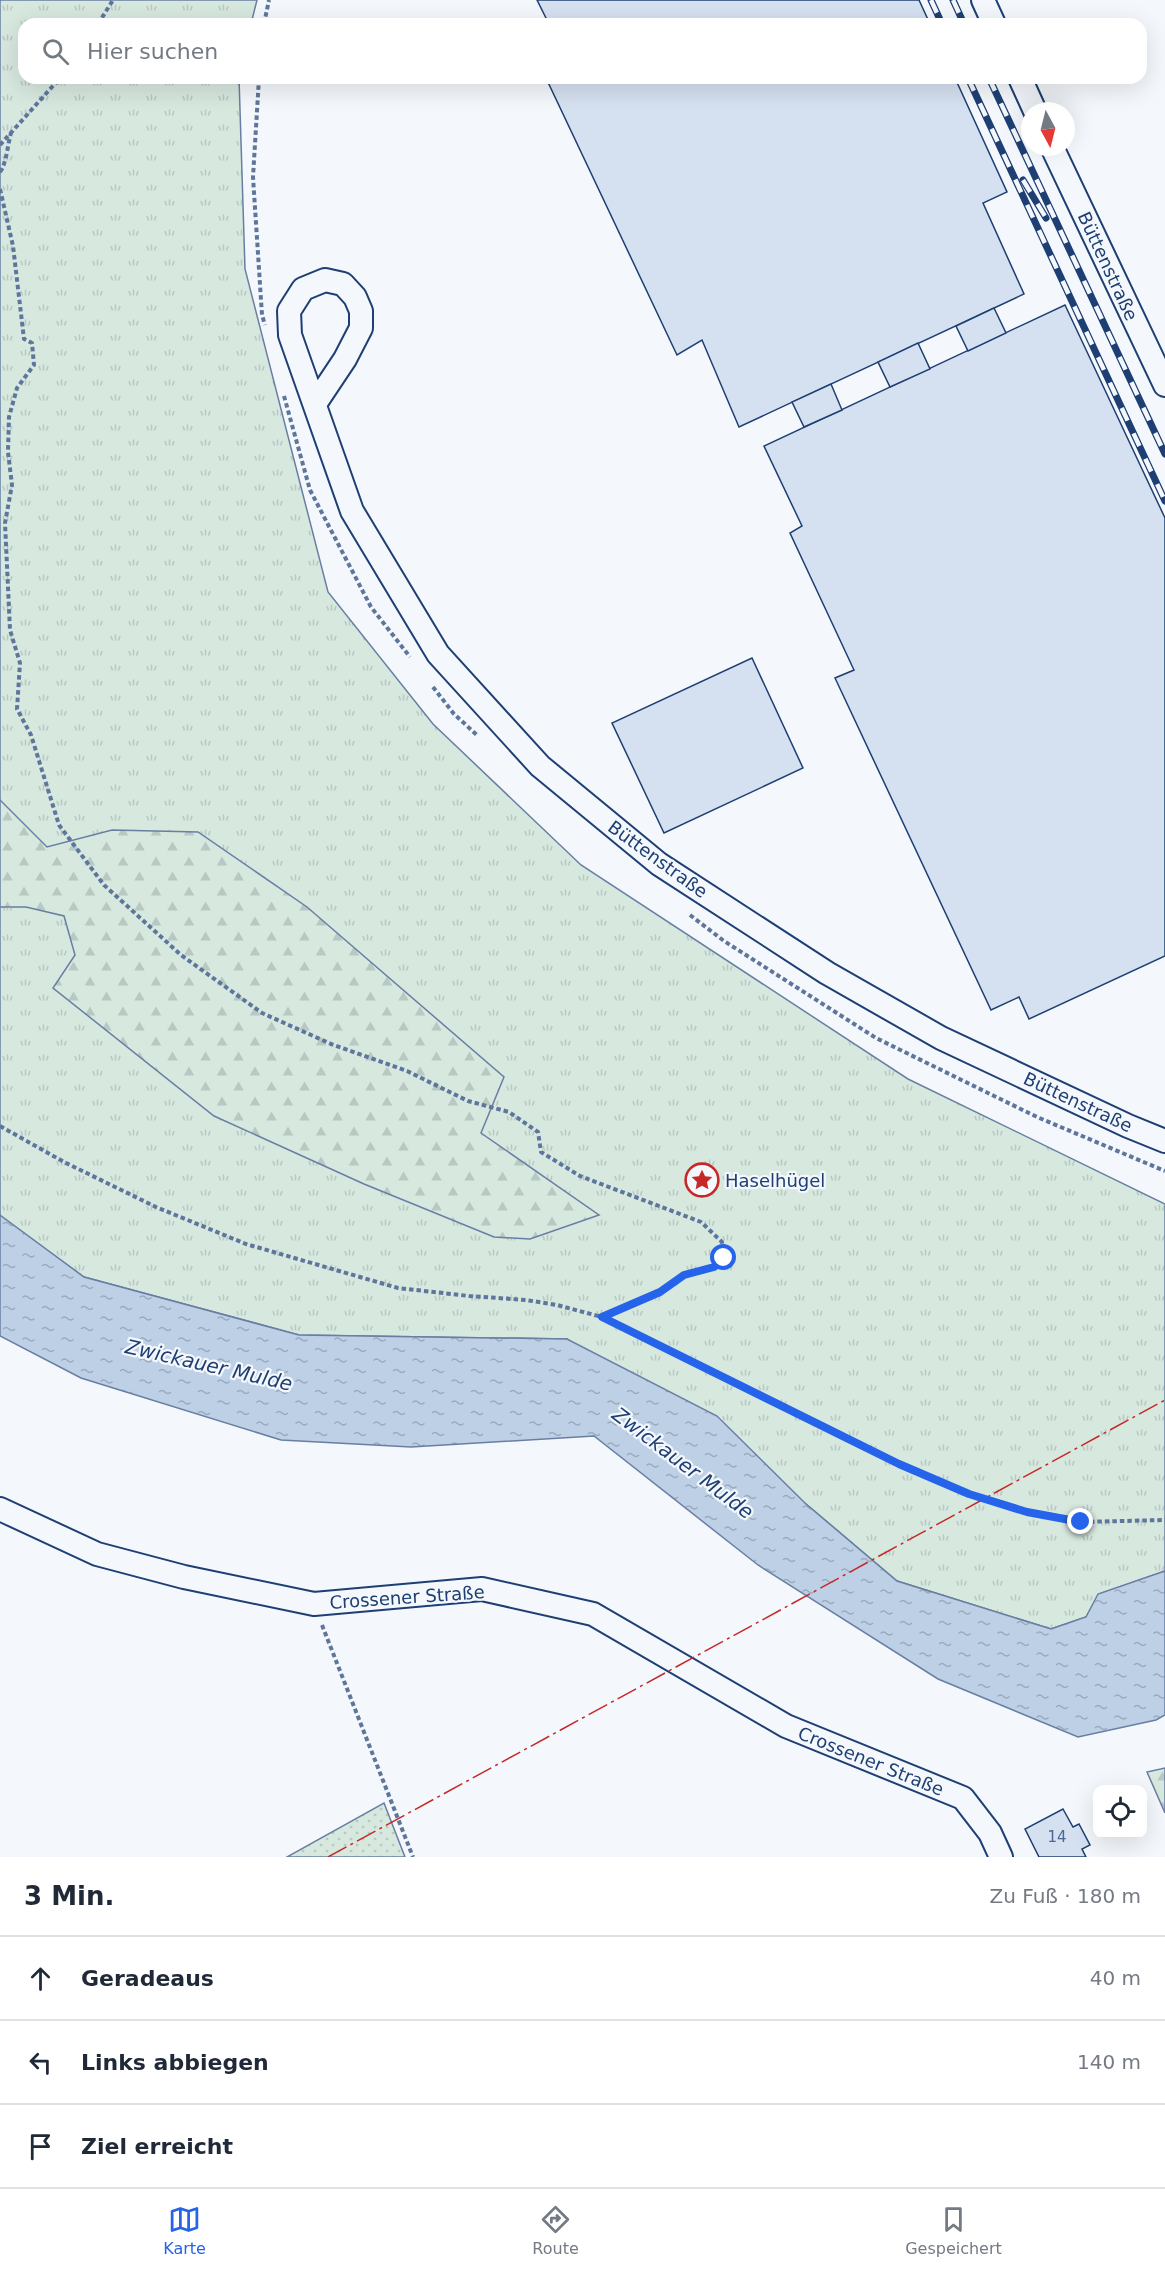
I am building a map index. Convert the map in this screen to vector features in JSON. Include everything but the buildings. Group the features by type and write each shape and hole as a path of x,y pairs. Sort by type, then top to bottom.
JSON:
{"street":[{"path":"983,0 991,18"},
{"path":"1023,84 1031,102"},
{"name":"Büttenstraße","path":"1056,156 1165,385"},
{"name":"Büttenstraße","path":"315,405 345,359 361,328 361,311 355,297 343,285 325,280 303,288 289,311 290,335 299,366 352,511 438,654 540,766 659,864 826,973 941,1038 1128,1126 1165,1141"},
{"name":"Crossener Straße","path":"0,1509 97,1554 184,1577 314,1604 482,1589 593,1614 786,1726 963,1798 990,1833 1001,1857"}],"path":[{"path":"102,18 113,0"},
{"path":"265,18 269,0"},
{"path":"0,145 54,84"},
{"path":"259,84 254,177 262,315 265,326"},
{"path":"0,172 4,168 12,130"},
{"path":"0,189 13,246 24,339 32,343 34,365 17,388 9,417 8,452 12,485 5,523 10,630 20,663 17,709 32,735 60,825 104,885 181,955 262,1013 331,1044 407,1071 468,1101 508,1112 538,1132 541,1152 580,1176 701,1222 722,1242 724,1258 714,1267 684,1275 660,1292 602,1317"},
{"path":"283,392 310,490 371,607 412,660"},
{"path":"426,678 454,714 479,738"},
{"path":"688,914 724,941 876,1038 1037,1117 1165,1171"},
{"path":"0,1126 64,1162 146,1202 246,1244 398,1288 526,1300 557,1305 602,1317 899,1464 969,1494 1027,1512 1081,1522 1165,1520"},
{"path":"314,1604 413,1857"}],"green space":[{"path":"0,0 257,0 252,18 18,18 18,84 239,84 245,269 328,592 433,724 581,865 908,1079 1165,1204 1165,1571 1099,1594 1086,1617 1051,1629 897,1581 806,1504 567,1339 299,1335 84,1277 0,1217"},
{"path":"0,800 47,847 112,830 198,832 307,907 504,1077 481,1133 599,1215 530,1239 494,1237 364,1184 214,1116 53,988 75,955 64,916 26,907 0,907"},
{"path":"1165,1768 1165,1813 1147,1772"},
{"path":"384,1803 405,1857 287,1857"}],"water":[{"name":"Zwickauer Mulde","path":"0,1215 84,1277 299,1335 567,1339 717,1416 806,1504 897,1581 1051,1629 1086,1617 1098,1594 1165,1571 1165,1715 1156,1720 1078,1737 938,1679 758,1565 594,1436 411,1447 281,1440 81,1378 0,1336"}],"railway":[{"path":"931,0 939,18"},
{"path":"953,0 961,18"},
{"path":"971,84 1165,501"},
{"path":"992,84 1165,454"},
{"path":"1023,180 1046,218"}],"power":[{"path":"328,1857 1165,1400"}],"place":[{"name":"Haselhügel","path":"702,1180"}],"route":[{"path":"724,1258 714,1267 684,1275 660,1292 602,1317 899,1464 969,1494 1027,1512 1081,1522"}]}
